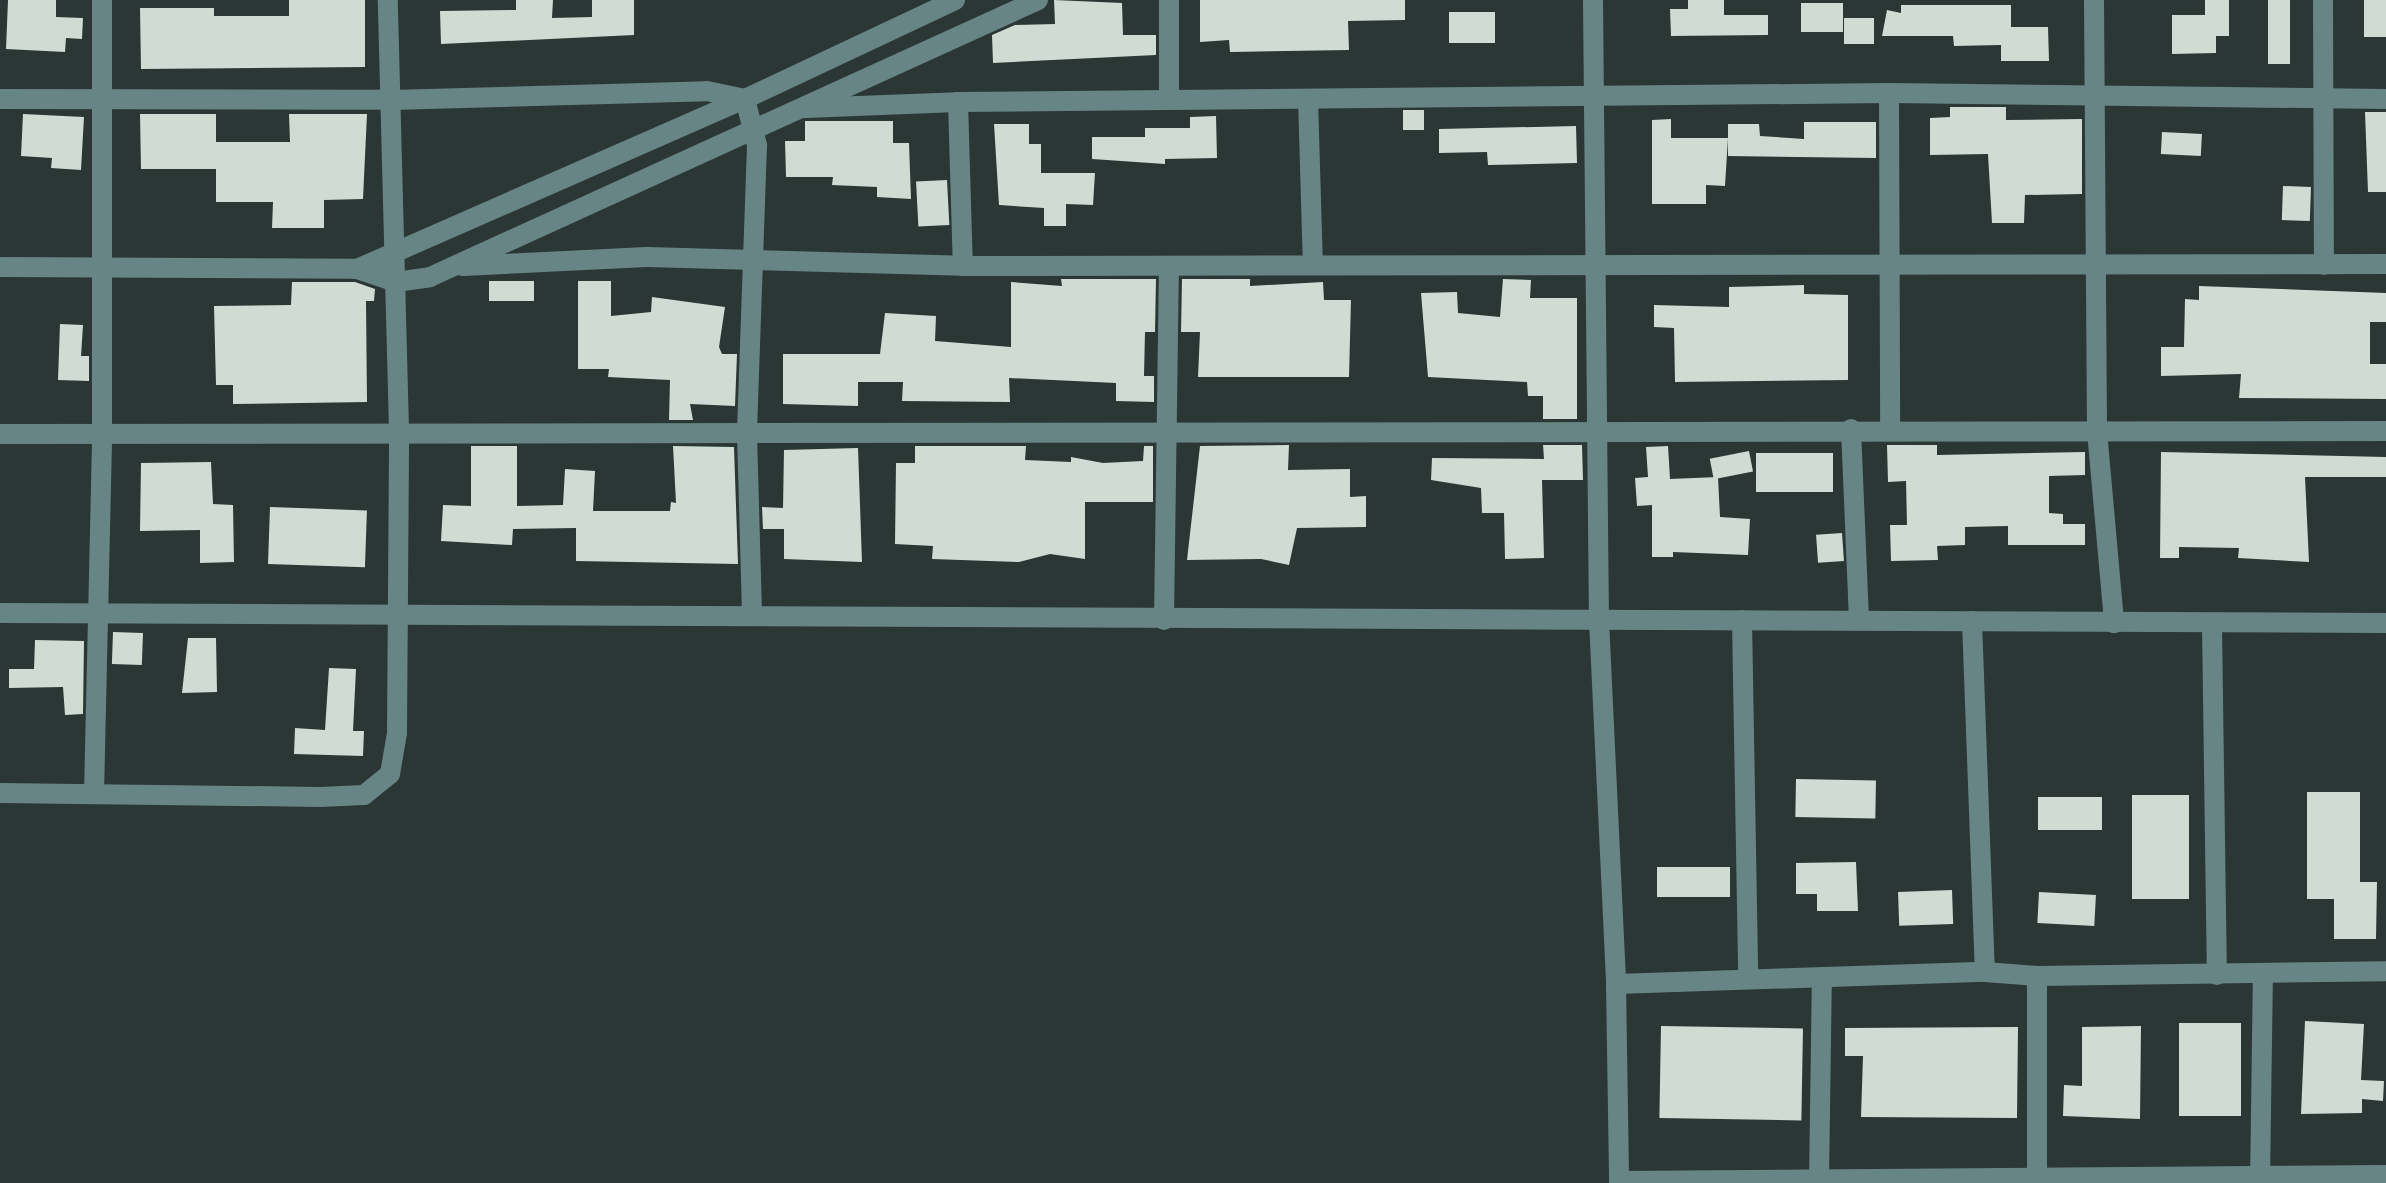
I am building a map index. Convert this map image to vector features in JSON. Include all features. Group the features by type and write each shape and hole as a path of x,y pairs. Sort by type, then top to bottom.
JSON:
{"street":[{"path":"94,794 102,433 102,0"},
{"path":"0,793 364,795 390,774 397,733 399,430 388,0"},
{"path":"357,269 745,99 955,0"},
{"path":"463,266 1038,0"},
{"path":"1169,0 1169,99"},
{"path":"1593,0 1599,620 1616,984 1619,1182 2260,1180 2386,1175"},
{"path":"2094,0 2097,431 2114,623"},
{"path":"2323,0 2324,265"},
{"path":"0,99 391,100 707,91 745,99"},
{"path":"805,108 1169,99 1593,99 1889,93 2097,93 2386,99"},
{"path":"1889,93 1890,428"},
{"path":"745,99 756,130 747,434 752,616"},
{"path":"1308,99 1313,263"},
{"path":"958,102 963,266"},
{"path":"0,267 357,269 396,282 463,266 583,258 753,259 963,266 1891,262 2386,264"},
{"path":"1164,620 1169,266"},
{"path":"0,434 399,430 747,434 1890,428 2386,431"},
{"path":"1851,429 1859,620"},
{"path":"0,613 1164,620 1859,620 2212,625 2386,623"},
{"path":"1742,620 1748,979"},
{"path":"1972,621 1985,972"},
{"path":"2212,625 2217,975"},
{"path":"1616,984 1985,972 2037,976 2386,971"},
{"path":"2260,1180 2263,973"},
{"path":"2037,976 2037,1179"},
{"path":"1819,1180 1822,977"}],"building":[{"path":"8,0 56,0 56,17 83,18 82,39 66,38 65,52 6,49"},
{"path":"289,0 365,0 365,67 141,69 140,8 214,8 214,16 289,16"},
{"path":"516,0 553,0 552,18 592,17 592,0 634,0 634,35 441,44 440,11 516,10"},
{"path":"1054,0 1122,3 1123,35 1156,35 1156,55 993,63 992,35 1015,25 1055,24"},
{"path":"1200,0 1405,0 1405,20 1348,21 1349,50 1230,52 1229,40 1200,42"},
{"path":"1688,0 1724,0 1724,15 1768,15 1768,35 1671,36 1670,9 1688,9"},
{"path":"2205,0 2229,0 2229,36 2216,36 2216,53 2172,54 2172,15 2205,15"},
{"path":"2268,0 2290,0 2290,64 2268,64"},
{"path":"2364,0 2386,0 2386,37 2364,37"},
{"path":"1801,3 1843,3 1843,32 1801,32"},
{"path":"1901,5 2011,5 2011,27 2048,27 2049,61 2001,61 2001,45 1954,46 1953,36 1882,36 1887,10 1901,13"},
{"path":"1449,12 1495,12 1495,43 1449,43"},
{"path":"1844,18 1874,18 1874,44 1844,44"},
{"path":"1950,107 2006,107 2006,120 2082,119 2082,194 2025,195 2024,223 1992,223 1988,154 1930,155 1930,118 1950,117"},
{"path":"1403,110 1424,110 1424,130 1403,130"},
{"path":"2365,112 2386,112 2386,192 2368,192"},
{"path":"23,114 84,117 81,170 51,168 52,158 21,156"},
{"path":"140,114 216,114 216,142 290,142 289,114 367,114 363,199 324,200 324,228 272,228 273,202 216,202 216,169 141,169"},
{"path":"1216,116 1217,158 1165,159 1165,164 1092,159 1092,137 1145,137 1145,128 1190,128 1190,117"},
{"path":"1671,119 1671,138 1728,138 1725,186 1706,185 1706,204 1652,204 1652,120"},
{"path":"805,121 893,121 893,143 909,143 911,199 877,197 877,187 832,185 833,177 786,177 785,141 805,141"},
{"path":"1804,122 1876,122 1876,158 1728,156 1728,124 1759,124 1760,136 1804,139"},
{"path":"994,124 1029,124 1029,144 1041,144 1041,173 1095,173 1093,205 1066,204 1066,226 1044,226 1044,208 999,205"},
{"path":"1576,126 1577,163 1488,165 1487,152 1439,153 1439,129"},
{"path":"2162,132 2202,134 2201,156 2161,154"},
{"path":"947,180 949,225 918,227 916,182"},
{"path":"2283,186 2311,187 2310,221 2282,220"},
{"path":"1061,279 1156,279 1155,332 1145,332 1144,376 1154,376 1154,402 1116,401 1116,383 1009,378 1010,402 902,401 903,382 858,382 858,406 783,404 783,354 880,354 885,313 936,316 935,341 1011,347 1011,282 1062,286"},
{"path":"1182,279 1250,279 1250,286 1323,282 1324,300 1351,300 1349,377 1198,377 1200,332 1181,332"},
{"path":"1503,279 1531,280 1530,298 1577,298 1577,419 1543,419 1543,396 1528,396 1527,382 1428,377 1421,293 1457,292 1458,313 1500,317"},
{"path":"489,281 534,281 534,301 489,301"},
{"path":"578,281 611,281 611,316 651,312 652,297 725,307 719,347 722,354 737,354 735,406 690,404 693,420 669,420 670,380 608,377 609,369 578,369"},
{"path":"292,282 355,282 375,289 374,301 366,301 367,402 233,404 233,385 216,385 214,306 291,305"},
{"path":"1804,285 1804,294 1848,295 1848,380 1675,382 1674,328 1654,327 1654,305 1729,307 1729,287"},
{"path":"2199,286 2386,293 2386,322 2370,322 2370,364 2386,364 2386,399 2239,398 2241,374 2161,376 2161,347 2184,347 2185,299 2199,300"},
{"path":"60,324 83,325 81,356 89,356 89,381 58,380"},
{"path":"1289,445 1288,470 1350,469 1350,497 1366,496 1366,527 1297,528 1289,565 1261,559 1187,560 1200,446"},
{"path":"1543,445 1582,445 1583,480 1542,480 1544,558 1505,559 1504,513 1482,513 1481,488 1431,480 1432,458 1544,459"},
{"path":"1887,445 1937,445 1937,455 2085,452 2085,475 2049,476 2049,513 2063,514 2063,524 2085,524 2085,545 2008,545 2008,526 1965,527 1965,545 1937,546 1938,560 1891,561 1890,525 1907,525 1906,481 1888,482"},
{"path":"471,446 517,446 517,506 563,505 565,469 595,471 593,511 670,511 671,502 676,503 673,446 734,447 738,564 576,561 576,528 513,529 512,545 441,541 443,505 471,506"},
{"path":"915,446 1026,446 1025,460 1071,462 1071,457 1103,463 1143,461 1144,446 1153,446 1153,502 1085,502 1085,559 1050,554 1019,562 932,559 933,546 895,544 896,463 915,463"},
{"path":"1668,446 1670,479 1718,477 1720,517 1750,519 1748,555 1673,552 1673,557 1652,557 1652,505 1637,506 1635,478 1648,477 1646,447"},
{"path":"858,448 862,562 784,559 784,529 763,529 762,507 783,508 784,450"},
{"path":"1749,451 1753,472 1714,479 1710,459"},
{"path":"2161,452 2386,457 2386,477 2305,477 2309,562 2238,558 2239,548 2179,547 2179,558 2160,558"},
{"path":"1756,453 1833,453 1833,492 1756,492"},
{"path":"211,462 213,504 233,505 234,562 200,563 200,530 140,531 141,463"},
{"path":"270,507 367,510 365,567 268,564"},
{"path":"1842,533 1844,561 1818,563 1816,535"},
{"path":"113,632 143,633 142,665 112,664"},
{"path":"188,638 216,638 217,692 182,693"},
{"path":"35,640 84,641 83,714 65,715 63,687 9,688 9,669 34,669"},
{"path":"329,668 356,669 353,731 364,731 363,756 294,754 295,728 325,730"},
{"path":"1796,779 1876,780 1875,818 1795,817"},
{"path":"2307,792 2360,792 2360,882 2377,882 2376,939 2334,939 2334,899 2307,899"},
{"path":"2132,795 2189,795 2189,899 2132,899"},
{"path":"2038,797 2102,797 2102,830 2038,830"},
{"path":"1856,862 1858,911 1817,911 1817,894 1796,894 1796,863"},
{"path":"1657,867 1730,867 1730,897 1657,897"},
{"path":"1952,890 1953,924 1899,926 1898,892"},
{"path":"2039,892 2096,895 2094,926 2037,923"},
{"path":"2305,1021 2364,1024 2361,1080 2384,1081 2383,1101 2362,1099 2362,1113 2301,1114"},
{"path":"2179,1023 2241,1023 2241,1116 2179,1116"},
{"path":"1661,1026 1803,1028 1801,1120 1659,1118"},
{"path":"2141,1026 2140,1119 2063,1116 2064,1085 2082,1086 2082,1027"},
{"path":"2018,1027 2017,1118 1861,1117 1863,1056 1845,1056 1845,1028"}]}
